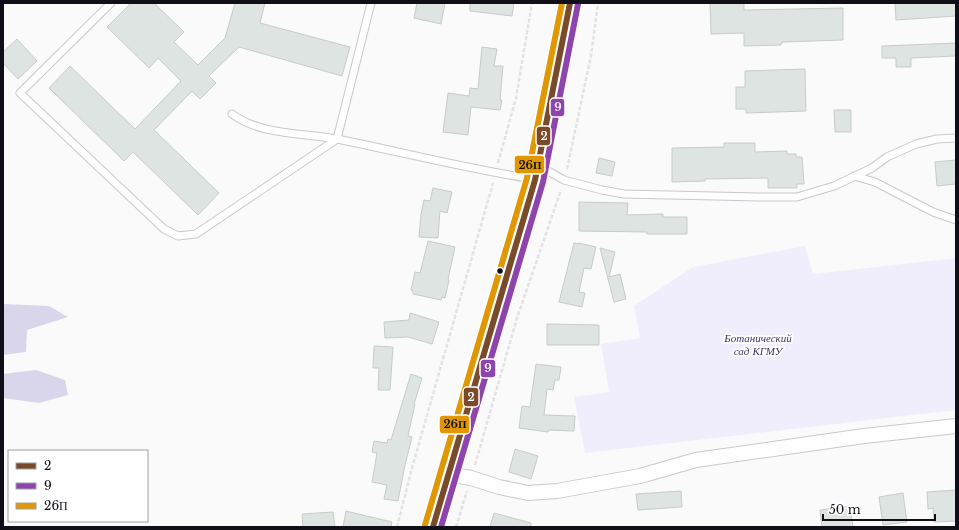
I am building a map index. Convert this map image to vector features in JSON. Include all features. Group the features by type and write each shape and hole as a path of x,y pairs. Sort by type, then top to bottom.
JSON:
{"main road":[{"path":"433,527 537,173 570,3"}],"street":[{"path":"448,474 471,478 500,487 528,493 557,491 640,476 696,460 864,436 956,426"}],"lane":[{"path":"111,3 20,93 164,229 178,236 196,234 337,139 371,3"},
{"path":"232,114 241,121 259,128 337,139 495,173 537,173 602,190 624,194 797,197 834,186 872,168 887,157 904,148 916,144 956,138"},
{"path":"854,176 875,182 932,212 956,220"}],"path":[{"path":"397,527 414,461 516,98 532,3"},
{"path":"456,527 517,318 564,180 592,56 598,3"}],"green space":[{"name":"Ботанический сад КГМУ","path":"805,246 813,274 956,258 956,410 585,453 574,397 609,392 601,344 640,338 634,306 693,267"}],"shaded area":[{"path":"3,304 49,306 68,317 27,330 26,352 3,355"},
{"path":"36,370 65,380 68,395 39,403 3,398 3,374"}],"building":[{"path":"131,3 154,3 184,32 174,42 198,65 225,38 235,3 265,3 260,23 350,47 342,76 239,47 209,76 216,83 200,99 192,91 154,130 219,193 198,215 133,152 124,161 49,88 70,66 135,129 181,81 158,58 149,68 107,27"},
{"path":"417,3 445,3 441,24 414,18"},
{"path":"470,3 514,3 512,16 470,11"},
{"path":"710,3 744,3 744,10 843,8 843,40 782,42 781,45 744,46 744,33 711,34"},
{"path":"895,3 956,3 956,16 896,20"},
{"path":"17,39 37,61 18,79 3,63 3,52"},
{"path":"956,43 956,56 911,58 911,67 896,67 896,58 882,58 882,46"},
{"path":"482,47 497,49 494,66 503,66 500,100 502,100 500,110 471,107 468,135 443,132 448,93 469,96 470,88 478,89"},
{"path":"805,69 806,111 746,113 746,109 736,109 736,87 745,87 745,71"},
{"path":"834,110 851,110 851,132 835,132"},
{"path":"724,143 755,143 755,152 787,151 787,154 796,154 796,157 802,157 804,184 797,184 797,188 768,188 768,178 705,179 705,181 672,182 672,148 724,147"},
{"path":"599,158 615,162 612,176 596,173"},
{"path":"956,160 956,184 937,186 935,162"},
{"path":"433,188 452,192 447,213 440,211 438,238 419,237 424,200 430,201"},
{"path":"579,202 628,203 627,215 663,214 663,217 687,217 687,234 579,231"},
{"path":"428,241 455,247 445,298 442,297 441,300 413,294 413,291 411,290 415,272 420,273"},
{"path":"574,243 596,247 591,269 584,268 579,292 585,293 582,307 559,302"},
{"path":"600,248 615,252 609,277 620,274 626,299 614,302"},
{"path":"410,313 439,322 432,344 408,337 385,338 384,322 409,320"},
{"path":"547,324 599,325 599,345 547,345"},
{"path":"374,346 393,347 390,390 378,390 379,368 373,368"},
{"path":"536,364 561,367 559,380 555,380 553,390 547,389 544,415 575,416 574,431 549,430 548,432 519,428 522,406 530,407"},
{"path":"411,374 422,378 414,404 408,436 412,437 398,501 384,499 387,485 372,482 377,453 372,452 374,441 387,443 388,439 391,440"},
{"path":"515,449 538,456 531,479 509,472"},
{"path":"956,490 956,521 934,522 933,508 928,509 927,492"},
{"path":"681,491 682,507 638,510 636,494"},
{"path":"903,493 907,522 883,525 879,497"},
{"path":"850,506 853,527 822,527 820,510"},
{"path":"346,511 392,522 391,527 343,527"},
{"path":"333,512 335,527 303,527 302,514"},
{"path":"494,513 531,523 531,527 490,527"}],"transit line":[{"name":"26П","path":"425,525 527,178 562,3"},
{"name":"2","path":"433,527 535,180 570,3"},
{"name":"9","path":"441,527 543,182 578,4"}]}
